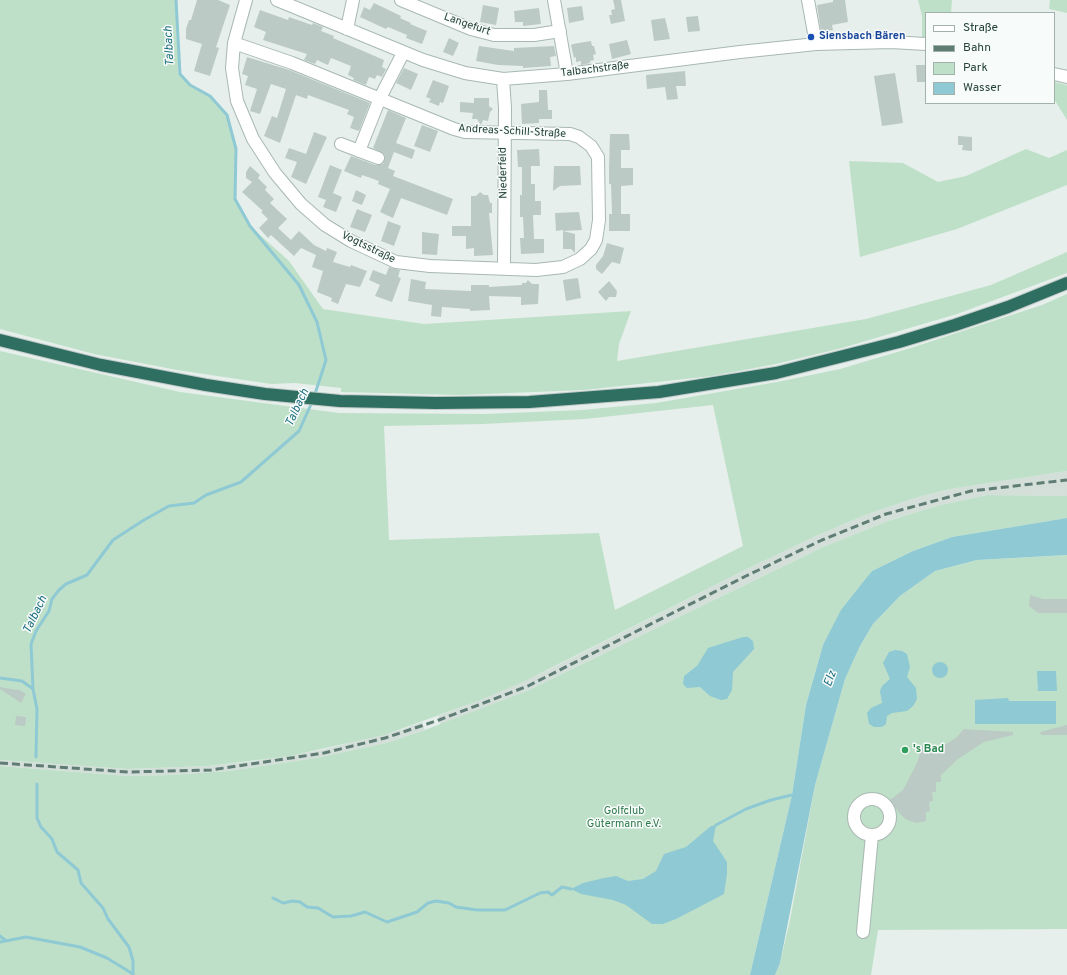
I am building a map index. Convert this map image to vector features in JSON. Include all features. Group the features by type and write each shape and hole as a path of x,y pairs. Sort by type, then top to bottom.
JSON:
{"highway":[{"path":"0,340 101,365 206,385 291,396 340,401 436,403 529,402 659,392 776,373 899,342 1008,307 1067,283"}],"street":[{"name":"Vogtsstraße","path":"246,0 234,43 232,68 237,101 253,139 275,173 301,204 325,225 352,241 396,262 430,266 536,270 563,267 580,259 591,249 596,240 599,220 598,157 591,146 579,137"},
{"name":"Talbachstraße","path":"277,0 403,53 465,73 503,79 567,74 816,44 891,42 925,44"},
{"path":"347,29 353,0"},
{"name":"Langefurt","path":"401,0 472,28 494,34 534,35 560,31"},
{"path":"554,0 567,74"},
{"path":"808,0 816,44"},
{"name":"Andreas-Schill-Straße","path":"234,43 260,51 380,98 454,130 465,132 570,134 579,137"},
{"path":"359,151 380,98 403,53"},
{"path":"1055,74 1067,77"},
{"name":"Niederfeld","path":"503,79 504,268"},
{"path":"341,144 378,158"},
{"path":"863,932 872,836"}],"shaded area":[{"path":"1067,471 1067,496 987,495 936,506 888,521 823,547 529,690 440,725 438,716 478,701 550,669 745,570 816,536 865,515 918,497 950,489"},
{"path":"422,722 425,730 386,743 316,758 229,771 128,776 0,766 0,760 127,769 208,766 254,761 322,750 403,729"}],"green space":[{"path":"0,0 176,0 180,74 190,85 210,96 227,115 236,149 235,199 250,226 289,261 323,309 424,324 631,311 619,344 617,361 866,319 991,285 1067,252 1067,273 957,314 842,348 776,364 712,376 584,390 459,395 341,392 341,388 295,383 271,384 177,370 94,354 0,329"},
{"path":"918,0 952,0 951,12 925,12 925,40 922,40 922,16"},
{"path":"1050,0 1067,0 1067,13 1049,9"},
{"path":"1055,82 1067,85 1067,120 1055,101"},
{"path":"1026,149 1049,158 1067,150 1067,185 957,229 860,257 849,161 903,163 938,182 966,176"},
{"path":"1067,294 1067,471 950,489 918,497 865,515 816,536 745,570 525,681 478,701 384,735 290,756 208,766 127,769 0,760 0,351 180,392 339,413 485,414 582,410 656,403 777,382 840,369 914,347 1042,305","holes":["713,405 743,546 615,610 599,533 389,540 384,426 483,424 585,419"]},
{"name":"Golfclub Gütermann e.V.","path":"987,495 1067,496 1067,518 952,537 913,551 872,571 823,645 806,705 792,795 750,975 0,975 0,766 128,776 170,775 229,771 316,758 386,743 425,730 529,690 823,547 888,521 936,506"},
{"path":"1067,555 1067,929 878,930 871,975 775,975 780,963 790,920 815,785 845,679 860,646 873,624 900,596 935,571 977,560"}],"water":[{"name":"Elz","path":"1067,518 1067,555 977,560 935,571 900,596 873,624 860,646 845,679 815,785 780,963 775,975 750,975 792,795 806,705 823,645 841,610 872,571 913,551 952,537"},
{"path":"743,637 748,637 753,641 754,649 733,672 732,690 727,699 721,700 710,696 700,687 687,688 683,684 684,676 697,666 708,648"},
{"path":"895,650 902,651 907,654 910,667 907,677 916,688 917,699 913,706 907,711 892,713 887,716 886,724 882,727 874,727 869,724 867,713 871,708 882,703 880,691 882,686 890,679 883,663 889,652"},
{"path":"940,662 946,664 948,670 946,676 940,678 934,676 932,670 934,664"},
{"path":"1037,671 1056,671 1057,691 1038,691"},
{"path":"1008,698 1009,701 1056,701 1056,724 975,724 975,700"},
{"path":"716,825 713,841 727,862 724,894 676,919 663,924 652,924 626,905 613,900 581,894 571,889 583,883 616,876 628,881 643,879 656,871 664,854 686,847 711,826"}],"building":[{"path":"197,0 218,0 230,5 216,47 219,48 210,76 194,71 202,44 186,39 186,29 189,20 191,20"},
{"path":"613,0 621,0 625,21 611,24 609,15 612,15 611,10 615,9"},
{"path":"833,0 845,0 848,22 832,25 833,30 821,32 817,5 833,2"},
{"path":"374,3 401,16 400,18 411,23 410,24 427,31 422,44 406,38 407,35 388,27 386,29 360,17 364,7 370,10"},
{"path":"483,5 499,8 496,25 480,22"},
{"path":"582,6 584,20 569,23 567,8"},
{"path":"539,8 541,24 523,26 523,22 515,22 514,11"},
{"path":"260,10 288,20 289,17 323,27 321,31 334,36 333,38 384,60 382,67 386,69 382,77 377,75 375,79 369,77 366,85 353,80 354,78 348,75 351,66 331,58 328,65 317,60 315,64 304,60 307,54 263,40 266,32 254,27"},
{"path":"698,16 700,31 688,32 686,17"},
{"path":"665,18 670,39 654,41 651,20"},
{"path":"449,38 459,43 453,56 443,52"},
{"path":"627,40 631,54 612,59 609,44"},
{"path":"591,41 596,54 593,55 594,60 590,61 590,63 581,65 581,61 576,62 576,57 574,58 571,45"},
{"path":"479,46 514,51 514,48 554,46 556,56 550,57 551,66 523,68 523,66 498,65 476,61"},
{"path":"247,57 289,70 370,103 359,131 350,128 354,117 347,114 349,110 308,95 307,99 296,95 280,143 264,136 272,116 277,118 286,89 271,84 260,114 250,111 257,89 245,85 248,76 242,74"},
{"path":"916,65 925,65 925,82 917,82"},
{"path":"404,68 418,74 411,90 396,83"},
{"path":"685,71 686,86 676,86 678,99 667,100 665,87 647,89 646,75"},
{"path":"895,73 903,123 882,126 874,76"},
{"path":"433,80 449,86 443,103 440,102 439,106 429,102 431,99 426,97"},
{"path":"539,90 547,90 548,110 552,110 552,119 539,119 539,123 522,124 521,104 539,102"},
{"path":"474,98 489,98 489,106 493,109 490,112 488,121 483,120 481,125 477,119 472,119 473,113 460,112 460,102 474,103"},
{"path":"388,110 406,118 396,143 415,150 412,159 394,152 388,168 395,171 393,176 453,199 447,215 401,198 393,218 380,212 390,189 378,184 379,181 362,175 361,178 344,171 351,156 375,165 383,164 385,157 384,154 373,148"},
{"path":"422,125 438,131 430,152 414,146"},
{"path":"314,132 327,137 306,184 291,177 297,162 285,158 289,148 306,154"},
{"path":"610,134 629,134 630,150 621,150 621,168 633,168 633,185 621,186 621,214 630,214 630,231 609,231 609,214 612,214 611,184 609,184"},
{"path":"958,136 972,137 972,151 962,150 963,145 958,145"},
{"path":"539,149 540,166 531,166 531,184 535,184 535,201 541,201 541,215 533,215 534,239 544,239 544,253 521,254 520,238 524,238 523,217 520,217 522,167 518,167 517,150"},
{"path":"330,165 342,170 333,193 342,197 336,212 323,207 326,200 318,197"},
{"path":"250,166 260,175 258,178 267,187 265,190 274,199 270,203 287,219 278,228 291,240 299,231 314,245 326,251 327,248 337,252 333,262 350,267 351,265 367,271 360,287 346,284 338,304 331,301 332,298 317,292 323,271 312,267 316,255 301,248 294,256 271,235 268,238 259,228 268,219 261,212 263,211 242,192 252,182 246,178 246,172"},
{"path":"554,166 580,166 581,185 560,186 553,191"},
{"path":"356,190 366,195 362,205 352,201"},
{"path":"480,192 484,195 488,195 490,203 492,203 492,213 489,213 493,255 474,256 474,248 466,249 466,236 452,236 452,226 471,226 471,196 476,196"},
{"path":"357,209 372,215 365,232 350,227"},
{"path":"579,212 582,230 556,231 555,213"},
{"path":"388,221 401,226 394,246 381,241"},
{"path":"563,231 575,234 575,253 571,249 563,249"},
{"path":"422,232 439,234 437,255 422,254"},
{"path":"607,243 624,248 620,264 612,262 602,274 596,269 596,265 603,256"},
{"path":"389,267 400,270 398,277 401,278 392,302 375,296 380,285 369,280 373,270 386,275"},
{"path":"578,278 581,298 566,301 563,280"},
{"path":"411,279 426,282 425,289 471,291 471,285 489,285 489,287 522,285 522,283 526,283 528,280 532,284 539,284 538,304 521,305 521,297 489,296 490,310 470,311 470,309 442,307 441,317 431,316 432,305 408,301"},
{"path":"609,281 617,291 616,297 609,297 606,301 598,292"},
{"path":"1030,595 1043,599 1067,599 1067,613 1038,613 1029,606"},
{"path":"0,687 18,689 26,694 21,703 0,689"},
{"path":"16,716 26,717 25,726 15,725"},
{"path":"1067,725 1067,735 1041,735 1040,732"},
{"path":"964,729 1013,732 1013,735 984,742 958,759 941,775 941,782 936,782 936,792 932,792 933,801 929,802 930,811 926,812 926,821 917,823 907,820 900,814 890,800 903,790 917,763 922,746 946,744 956,738"}],"waterway":[{"name":"Talbach","path":"176,0 180,74 190,85 210,96 227,115 236,149 235,199 250,226 299,285 317,322 326,360 314,397"},
{"name":"Talbach","path":"36,757 37,709 33,689 31,644 36,631 49,611 52,599 66,584 87,575 113,540 144,520 169,506 194,503 206,495 241,482 299,431 312,402"},
{"path":"0,678 22,681 33,689"},
{"name":"Talbach","path":"37,784 37,818 41,827 52,839 57,852 78,870 81,883 103,908 108,919 129,947 133,961 133,975"},
{"path":"716,825 746,809 771,800 792,795"},
{"path":"273,898 283,903 293,901 300,902 307,907 318,908 333,917 351,916 365,912 387,922 417,912 428,903 436,901 449,903 456,907 477,910 505,910 540,893 548,892 552,895 562,887 571,889"},
{"path":"0,936 6,941"},
{"path":"0,942 26,937 80,947 107,958 133,974"}],"railway":[{"path":"0,763 128,772 211,770 324,753 385,738 439,720 528,686 746,576 822,540 886,514 971,491 1067,480"}],"place":[{"name":"Siensbach Bären","path":"811,37"},
{"name":"'s Bad","path":"905,750"}]}
